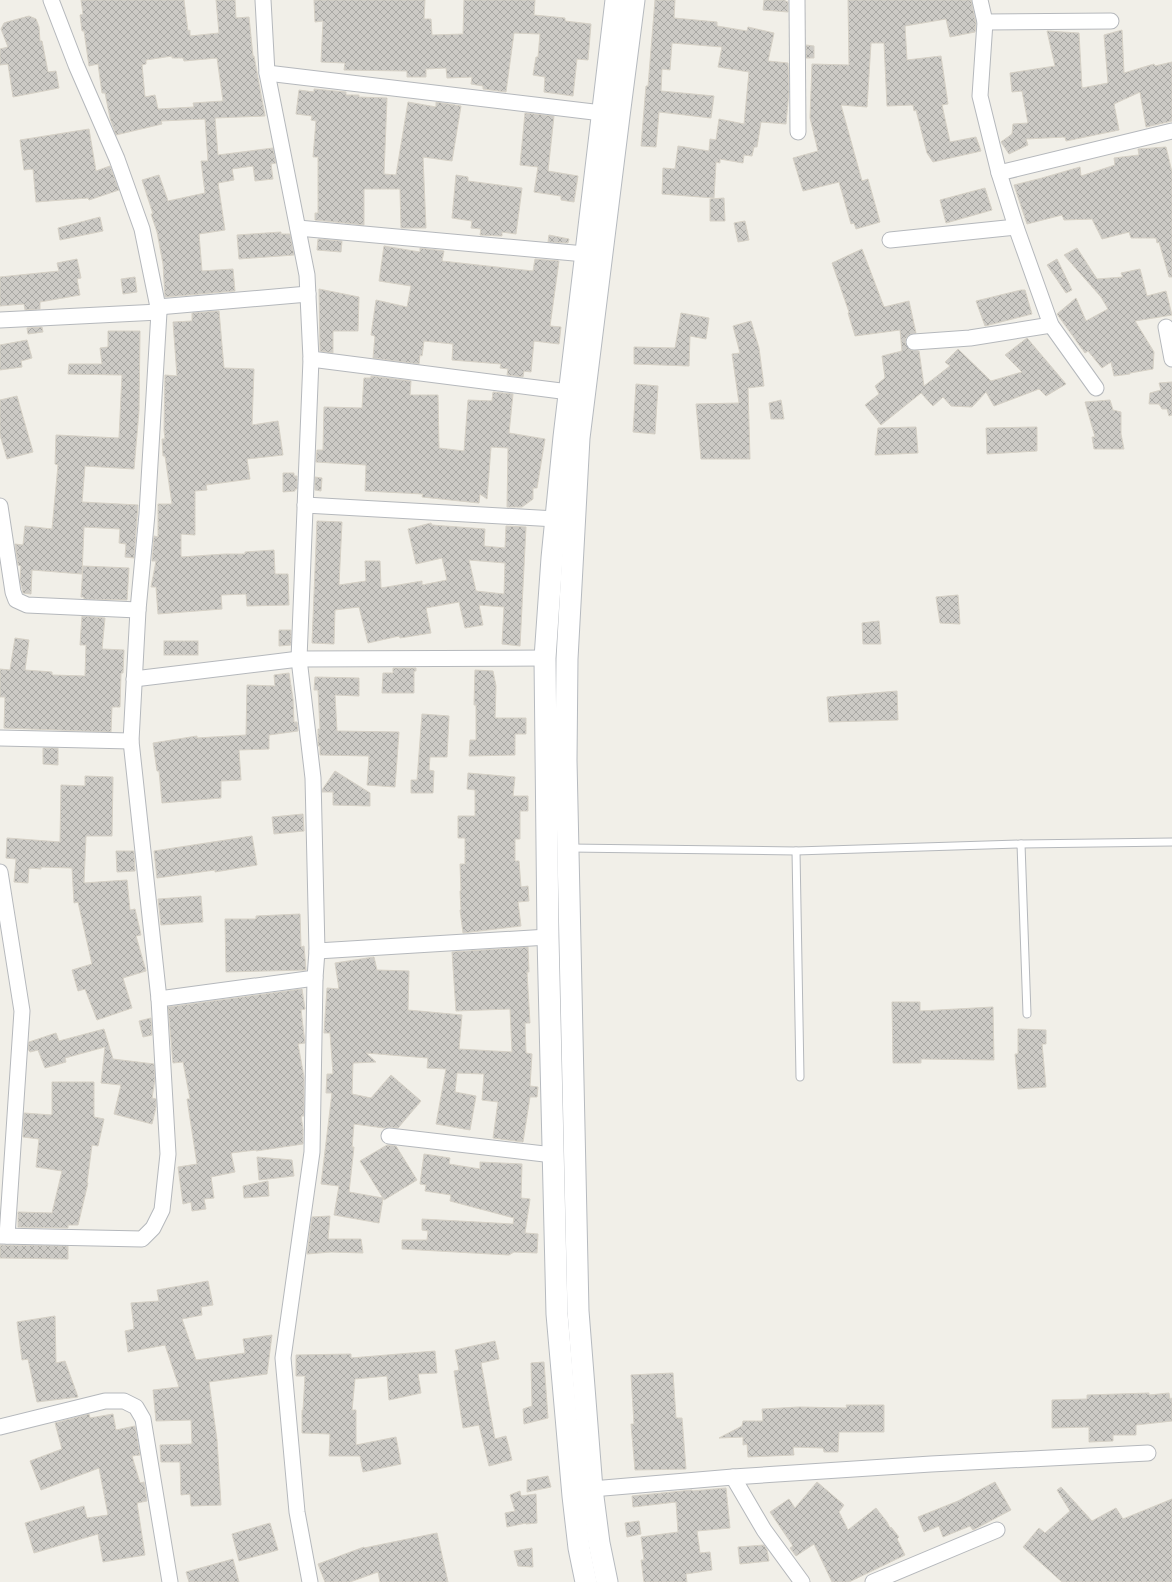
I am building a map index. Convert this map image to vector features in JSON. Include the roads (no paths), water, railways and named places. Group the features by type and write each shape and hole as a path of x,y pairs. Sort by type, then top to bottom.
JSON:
{"main road":[{"path":"586,1582 579,1548 557,1314 548,937 545,658 556,519 569,392 616,0"},
{"path":"607,1582 599,1543 592,1489 578,1311 566,760 567,659 579,438 634,0"}],"street":[{"path":"0,872 22,1011 4,1236 142,1239 154,1228 162,1210 168,1154 159,999 132,742 138,610 147,514 159,310 142,229 122,173 76,65 51,0"},
{"path":"263,0 267,73 307,275 310,359 299,659 314,778 317,951 315,978 312,1152 283,1358 297,1512 310,1582"},
{"path":"797,0 798,132"},
{"path":"980,0 984,22 980,96 999,173 1016,227 1051,324 1096,388"},
{"path":"984,22 1111,21"},
{"path":"267,73 602,113"},
{"path":"999,173 1172,131"},
{"path":"890,240 1016,227"},
{"path":"298,228 585,254"},
{"path":"0,320 159,310 308,294"},
{"path":"914,342 970,338 1051,324"},
{"path":"1166,327 1172,359"},
{"path":"310,359 569,392"},
{"path":"305,505 556,519"},
{"path":"0,506 13,592 16,600 27,605 138,610"},
{"path":"134,679 299,659 545,658"},
{"path":"0,738 132,742"},
{"path":"317,951 548,937"},
{"path":"159,999 315,978"},
{"path":"389,1136 553,1155"},
{"path":"0,1427 105,1401 124,1401 136,1407 143,1419 170,1582"},
{"path":"592,1489 939,1464 1148,1453"},
{"path":"734,1478 764,1530 802,1582"},
{"path":"873,1582 997,1530"}],"lane":[{"path":"568,848 796,851 1021,844 1172,842"},
{"path":"1021,844 1027,1014"},
{"path":"796,851 800,1077"}]}
